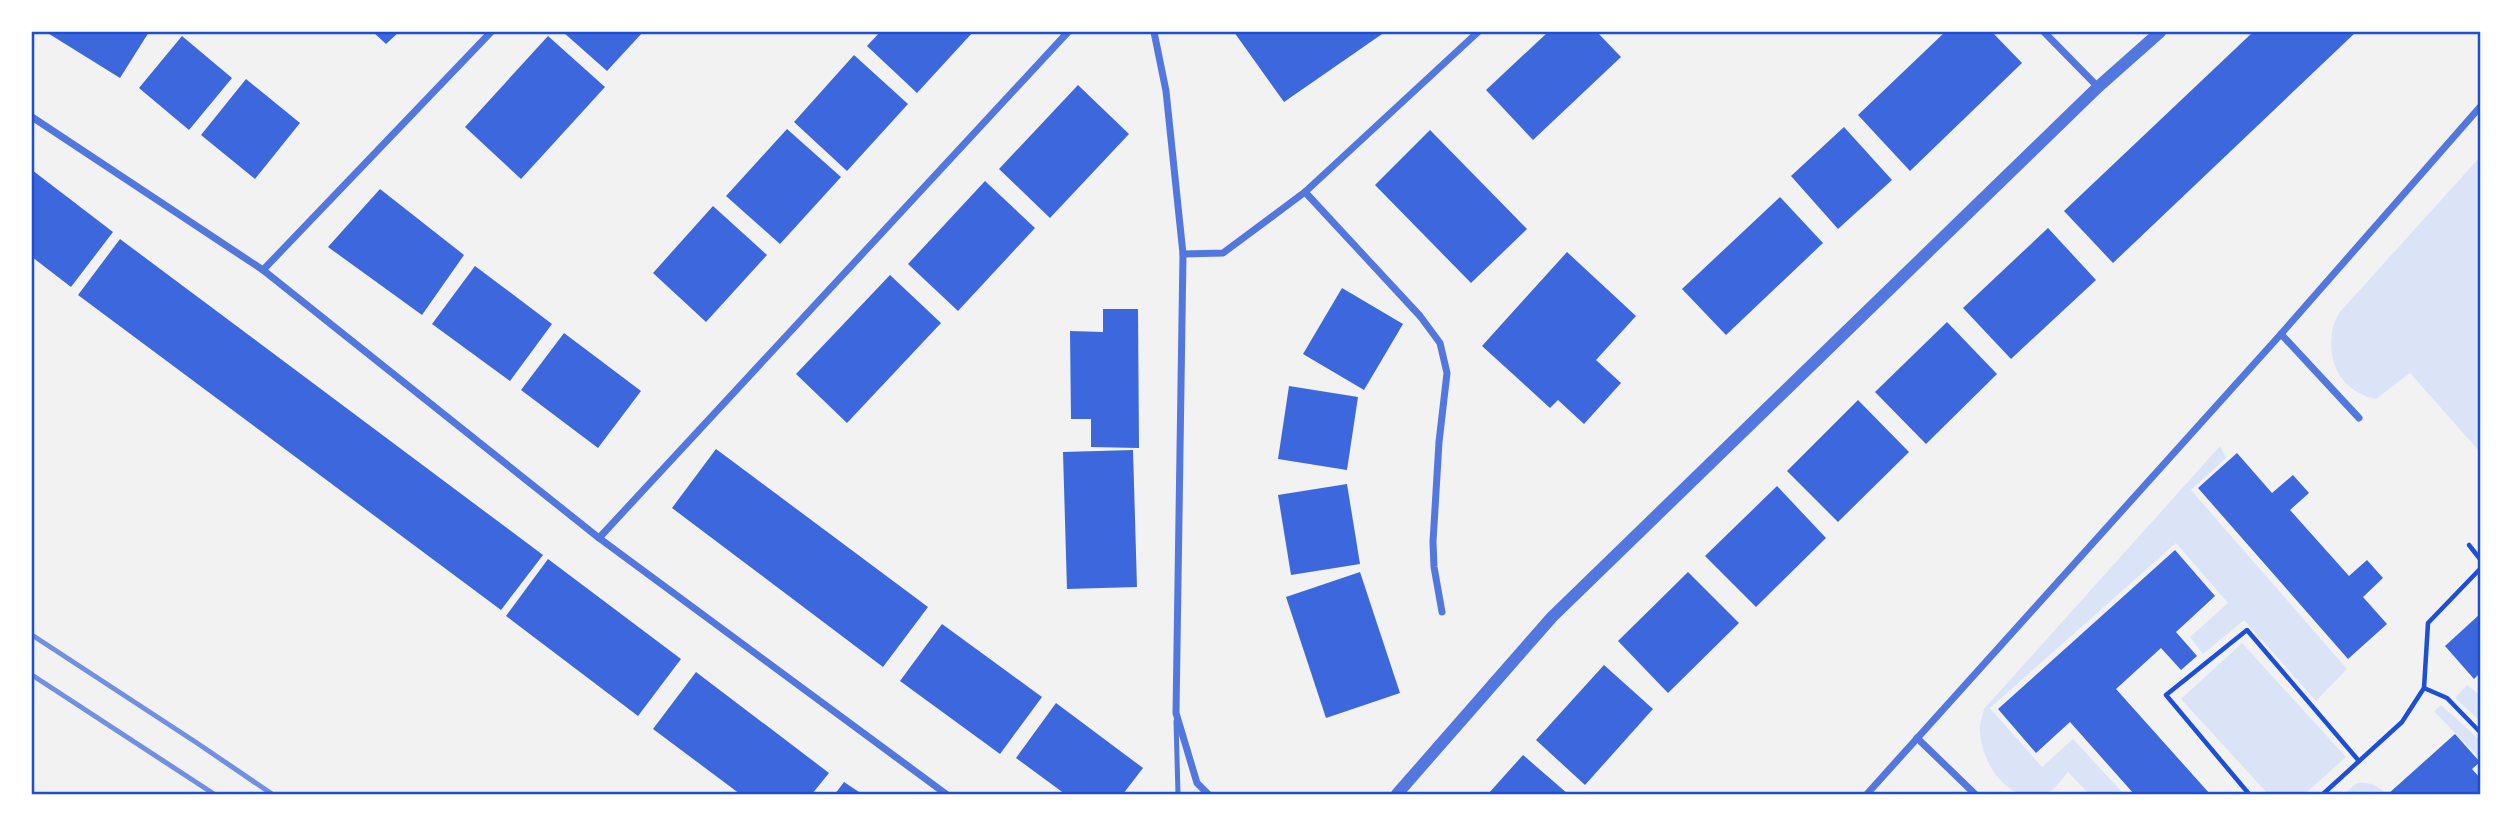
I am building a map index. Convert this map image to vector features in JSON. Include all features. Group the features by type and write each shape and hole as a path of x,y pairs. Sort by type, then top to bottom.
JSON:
{"street":[{"path":"264,270 491,32"},
{"path":"599,538 1068,32"},
{"path":"1154,32 1166,91 1182,254 1176,713 1197,783 1208,794"},
{"path":"1182,254 1223,253 1305,192 1478,32"},
{"path":"2044,32 2098,88"},
{"path":"1396,794 1552,617 2098,88 2161,32"},
{"path":"1867,794 2281,334 2480,107"},
{"path":"32,117 264,270 599,538 946,794"},
{"path":"1305,192 1420,316 1440,343 1447,373 1439,442 1433,542 1441,612"},
{"path":"2281,334 2359,418"},
{"path":"1917,738 1975,794"}],"lane":[{"path":"1176,713 1178,794"}],"path":[{"path":"2469,545 2480,559"},
{"path":"2323,794 2402,722 2424,688 2428,623 2480,569"},
{"path":"2249,794 2166,695 2247,630 2359,761"},
{"path":"2424,688 2447,698 2480,732"}],"shaded area":[{"path":"2480,157 2480,452 2410,373 2376,399 2365,396 2355,391 2340,376 2332,357 2331,346 2339,313"},
{"path":"2220,446 2226,458 2191,490 2347,669 2316,701 2244,620 2203,654 2190,637 2228,603 2176,543 1990,708 2042,767 2073,739 2124,794 2089,794 2068,772 2049,793 2031,796 2018,793 1997,776 1989,764 1981,738 1980,725 1984,709"},
{"path":"2242,643 2346,757 2305,794 2268,794 2181,699"},
{"path":"2467,685 2480,695 2480,721 2455,698"},
{"path":"2441,705 2480,740 2480,759 2434,711"},
{"path":"2357,783 2373,785 2386,794 2344,794"}],"building":[{"path":"46,32 149,32 120,78"},
{"path":"373,32 399,32 386,44"},
{"path":"563,32 643,32 607,71"},
{"path":"880,32 973,32 917,93 867,46"},
{"path":"1234,32 1385,32 1284,102"},
{"path":"1548,32 1597,32 1621,57 1533,140 1486,90"},
{"path":"1945,32 1992,32 2022,63 1910,171 1858,115"},
{"path":"2253,32 2356,32 2113,263 2064,211"},
{"path":"182,36 232,78 189,130 139,88"},
{"path":"548,36 605,87 521,179 465,127"},
{"path":"854,55 908,104 847,171 794,122"},
{"path":"246,79 300,123 255,179 201,135"},
{"path":"1078,85 1129,134 1050,218 999,169"},
{"path":"1844,127 1892,180 1838,229 1791,176"},
{"path":"787,129 841,177 780,244 726,196"},
{"path":"1430,130 1527,229 1471,283 1375,185"},
{"path":"32,170 113,232 71,287 32,257"},
{"path":"985,181 1035,228 958,311 908,264"},
{"path":"380,189 464,255 422,315 328,247"},
{"path":"1780,197 1823,243 1726,335 1682,289"},
{"path":"713,206 767,255 706,322 653,273"},
{"path":"2048,228 2096,280 2011,359 1963,308"},
{"path":"120,239 543,555 501,610 78,295"},
{"path":"1567,252 1636,316 1596,360 1621,383 1584,424 1558,400 1550,408 1482,346"},
{"path":"475,266 552,324 510,381 432,324"},
{"path":"890,275 941,323 847,423 796,374"},
{"path":"1342,288 1403,324 1364,390 1303,354"},
{"path":"1103,309 1138,309 1139,448 1091,447 1091,419 1071,419 1070,331 1103,332"},
{"path":"1947,322 1997,374 1926,444 1875,392"},
{"path":"564,333 641,391 598,448 521,390"},
{"path":"1289,386 1358,397 1347,470 1278,459"},
{"path":"1858,400 1909,452 1838,522 1787,471"},
{"path":"716,449 928,607 883,667 672,508"},
{"path":"1133,450 1137,587 1067,589 1063,452"},
{"path":"2237,453 2272,493 2293,475 2309,493 2290,510 2349,576 2367,560 2383,578 2363,597 2387,624 2348,659 2198,488"},
{"path":"1347,484 1360,564 1291,575 1278,495"},
{"path":"1777,486 1826,538 1756,607 1705,556"},
{"path":"2175,550 2215,596 2176,632 2197,656 2181,670 2161,648 2116,689 2210,794 2134,794 2070,722 2036,753 1998,709"},
{"path":"548,559 681,659 638,716 506,616"},
{"path":"1360,572 1400,693 1326,718 1286,597"},
{"path":"1688,572 1739,623 1668,693 1618,641"},
{"path":"2480,614 2480,673 2474,679 2445,646"},
{"path":"942,624 1042,697 1000,754 900,681"},
{"path":"1604,665 1653,709 1585,785 1536,740"},
{"path":"696,672 829,773 812,794 740,794 653,729"},
{"path":"1056,703 1143,768 1123,794 1065,794 1016,758"},
{"path":"2455,734 2480,762 2472,769 2480,778 2480,794 2388,794"},
{"path":"1523,755 1568,794 1488,794"},
{"path":"844,782 862,794 835,794"}],"railway":[{"path":"32,635 272,794"},
{"path":"32,675 214,794"}]}
